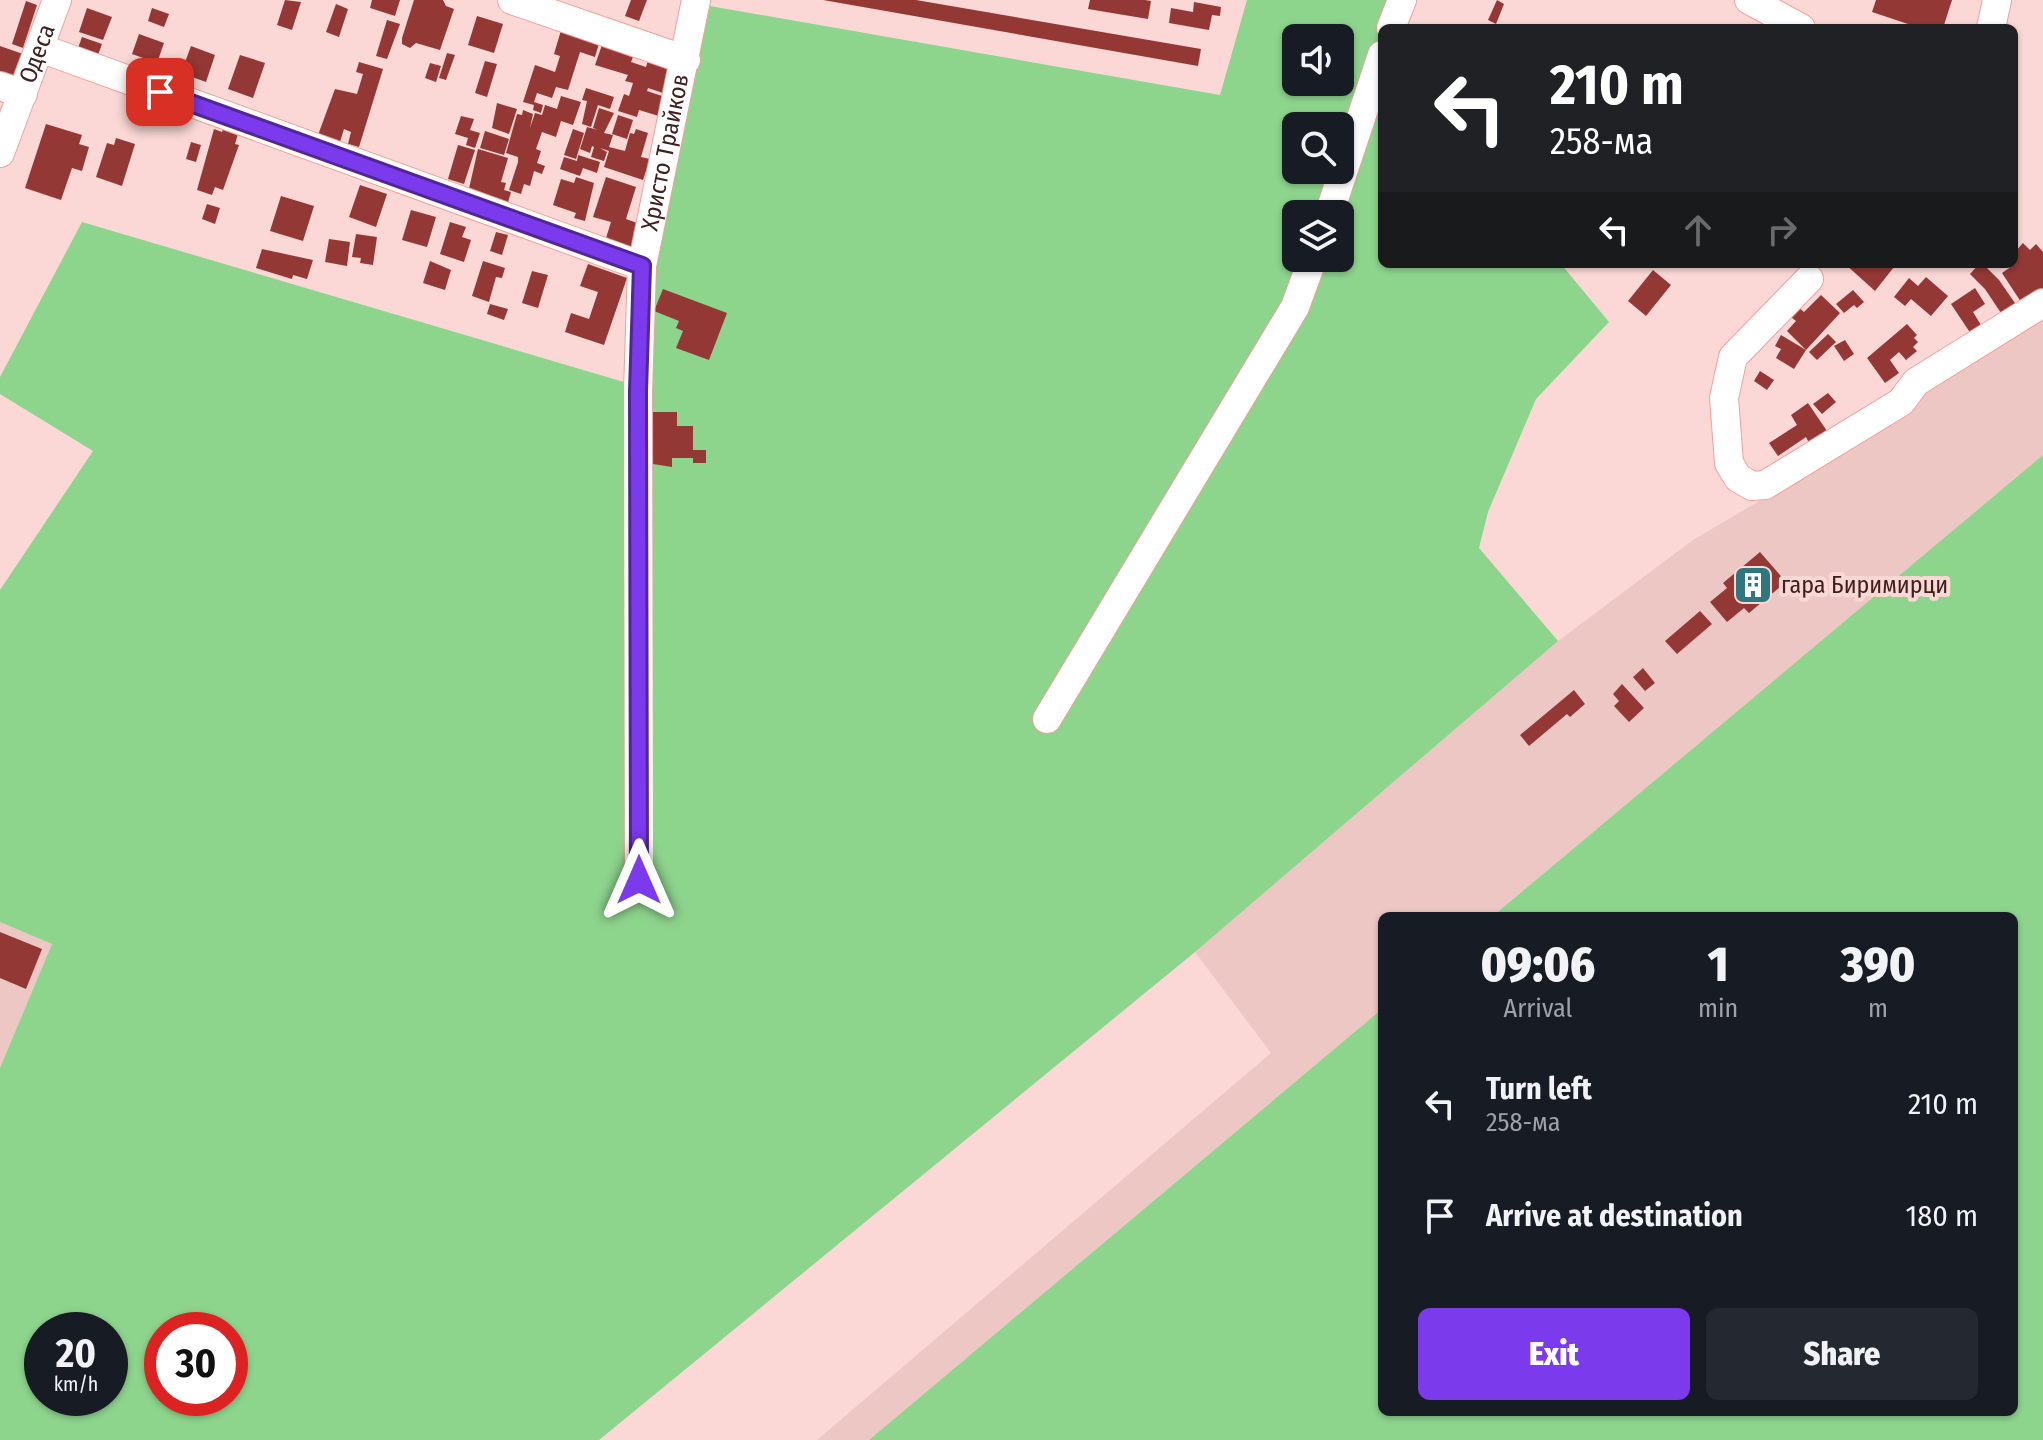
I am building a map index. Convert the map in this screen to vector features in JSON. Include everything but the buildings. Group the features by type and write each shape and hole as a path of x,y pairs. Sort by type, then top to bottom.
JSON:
{"street":[{"name":"Одеса","path":"0,153 11,90 40,48 57,0"},
{"path":"512,0 686,60"},
{"name":"Христо Трайков","path":"639,880 638,391 642,266 696,0"},
{"path":"1393,24 1402,0"},
{"path":"1749,0 1794,24"},
{"path":"1992,24 1997,0"},
{"path":"40,48 642,266"},
{"path":"1334,200 1378,67"},
{"path":"1047,719 1295,307 1308,272"},
{"path":"1809,279 1733,357 1724,398 1729,463 1738,478 1752,486 1765,485 1901,402 1916,382 2043,303"}],"shaded area":[{"path":"2043,316 2043,455 1498,912 1378,912 1378,1012 869,1440 817,1440 1271,1053 1195,952 1558,641 1693,540 1778,490"},
{"path":"0,922 52,944 0,1068"}],"green space":[{"path":"1247,0 1397,0 1384,24 1378,24 1378,268 1564,268 1609,322 1536,399 1488,512 1479,548 1558,641 1195,952 599,1440 0,1440 0,1068 52,944 0,922 0,590 93,451 0,394 0,377 82,222 651,390 653,263 710,6 1220,95"},
{"path":"2043,455 2043,1440 869,1440 1378,1012 1378,1416 2018,1416 2018,912 1498,912"}],"place":[{"name":"гара Биримирци","path":"1753,585"}],"route":[{"path":"160,92 642,266 638,391 639,880"}]}
